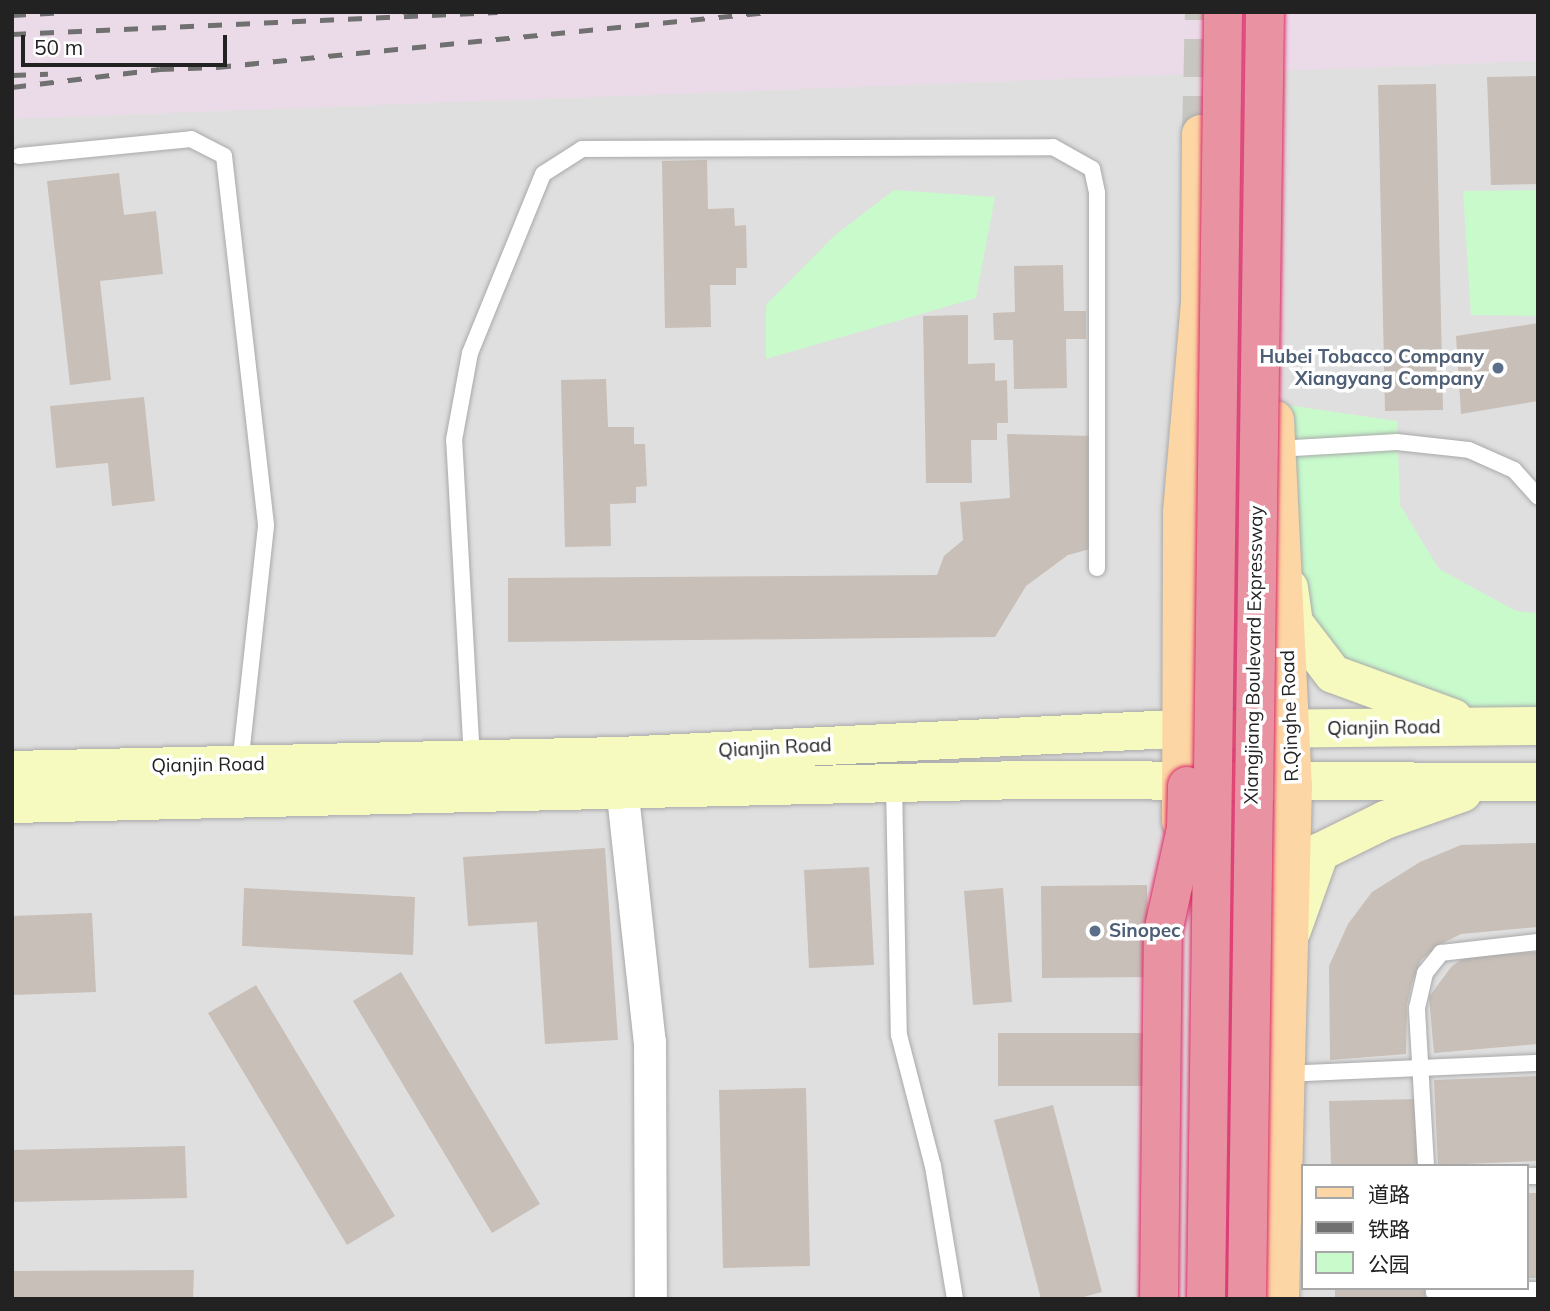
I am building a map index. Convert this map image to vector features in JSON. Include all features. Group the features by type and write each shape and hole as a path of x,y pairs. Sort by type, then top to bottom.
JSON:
{"highway":[{"name":"Xiangjiang Boulevard Expressway","path":"1206,1299 1223,12"},
{"name":"Xiangjiang Boulevard Expressway","path":"1247,1299 1265,12"},
{"path":"1159,1299 1163,932 1186,828 1190,519 1218,331"}],"main road":[{"name":"R.Qinghe Road","path":"1279,133 1276,449 1293,785 1286,945 1280,1299"},
{"path":"1176,1299 1182,512 1200,304 1201,134"}],"street":[{"path":"1281,527 1294,623 1333,674 1474,726"},
{"name":"Qianjin Road","path":"12,804 621,773 1181,731 1538,726"},
{"name":"Qianjin Road","path":"12,770 472,759 621,773 894,784 1293,785 1538,782"},
{"path":"621,773 650,1042 651,1299"},
{"path":"1286,945 1320,852 1385,820 1492,782"}],"lane":[{"path":"19,156 191,139 224,156 266,526 240,765"},
{"path":"472,759 454,440 463,390 470,353 543,174 582,149 1053,147 1092,169 1097,193 1097,568"},
{"path":"1276,449 1397,442 1469,450 1514,470 1538,496"},
{"path":"894,784 899,1035 933,1166 955,1299"},
{"path":"1426,1164 1417,1008 1425,974 1441,953 1538,942"},
{"path":"1285,1074 1538,1063"},
{"path":"1434,1290 1538,1290"}],"shaded area":[{"path":"12,12 1538,12 1538,1299 12,1299"},
{"path":"12,12 1538,12 1538,61 12,119"}],"green space":[{"path":"894,190 995,197 976,298 766,359 766,305 834,236"},
{"path":"1538,190 1538,316 1471,315 1463,191"},
{"path":"1273,403 1397,421 1400,505 1439,569 1516,611 1538,613 1538,725 1333,674 1294,623"}],"building":[{"path":"1538,76 1538,184 1491,185 1487,77"},
{"path":"1436,84 1443,410 1385,411 1378,85"},
{"path":"707,160 708,209 734,208 735,226 746,225 747,268 736,268 736,285 710,285 711,327 665,328 662,161"},
{"path":"119,173 124,215 156,211 163,274 100,281 111,380 70,385 47,181"},
{"path":"1063,265 1064,311 1086,311 1086,339 1066,339 1067,388 1014,389 1013,340 994,340 993,313 1015,312 1014,266"},
{"path":"968,315 968,364 995,363 995,381 1007,380 1008,423 997,423 997,440 971,440 972,483 926,483 923,316"},
{"name":"Hubei Tobacco Company Xiangyang Company","path":"1538,323 1538,401 1461,414 1456,336"},
{"path":"606,379 608,427 634,427 634,444 645,444 647,486 636,487 636,503 610,504 611,546 565,547 561,380"},
{"path":"144,397 155,501 112,506 108,463 56,468 50,406"},
{"path":"1007,434 1093,436 1090,549 1068,555 1026,586 995,637 508,642 508,578 937,575 944,556 963,540 960,502 1010,498"},
{"path":"1538,843 1538,927 1461,934 1439,945 1421,960 1412,983 1407,1004 1406,1054 1330,1060 1329,966 1348,924 1372,892 1420,862 1461,845"},
{"path":"605,848 618,1040 545,1044 537,922 468,926 463,857"},
{"path":"869,867 874,965 809,968 804,870"},
{"name":"Sinopec","path":"1147,885 1149,977 1042,978 1041,886"},
{"path":"244,888 415,897 413,955 242,946"},
{"path":"1003,888 1012,1002 973,1005 964,891"},
{"path":"92,913 96,992 12,995 12,916"},
{"path":"1538,952 1538,1044 1434,1053 1429,997 1451,967 1468,955"},
{"path":"401,972 540,1204 492,1233 353,1001"},
{"path":"256,985 395,1216 347,1245 208,1013"},
{"path":"998,1033 1166,1033 1166,1086 998,1086"},
{"path":"1538,1076 1538,1161 1438,1164 1434,1080"},
{"path":"806,1088 810,1266 723,1268 719,1090"},
{"path":"1419,1099 1421,1164 1331,1164 1329,1101"},
{"path":"1053,1105 1102,1292 1076,1299 1041,1299 994,1120"},
{"path":"185,1146 187,1198 12,1202 12,1150"},
{"path":"1529,1193 1538,1193 1538,1278 1529,1278"},
{"path":"194,1270 193,1299 12,1299 12,1271"},
{"path":"1335,1290 1425,1290 1425,1299 1335,1299"}],"tunnel":[{"path":"1201,134 1204,12"}],"railway":[{"path":"12,15 67,12"},
{"path":"12,34 498,12"},
{"path":"12,87 160,69 217,67 769,12"},
{"path":"12,75 48,74"}],"place":[{"name":"Hubei Tobacco Company Xiangyang Company","path":"1498,368"},
{"name":"Sinopec","path":"1095,931"}]}
